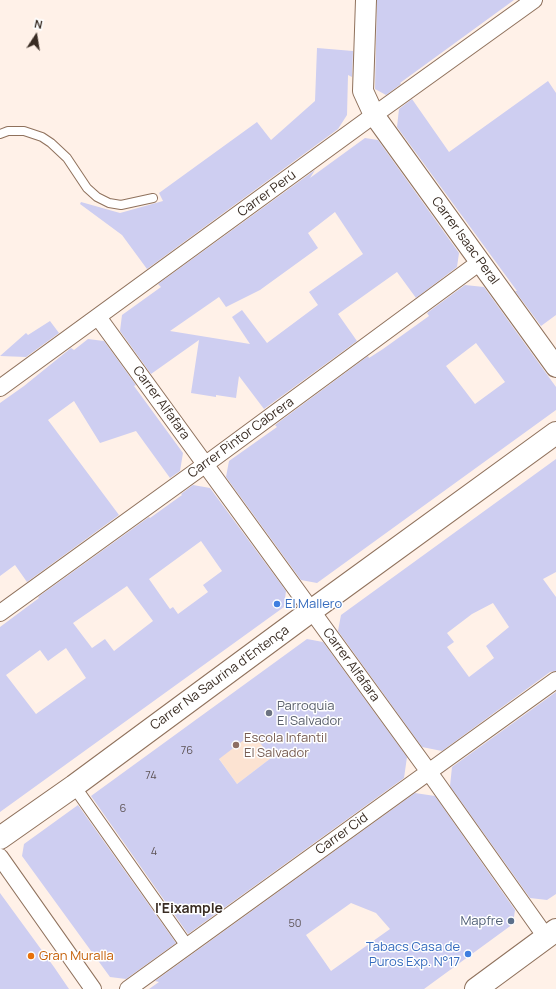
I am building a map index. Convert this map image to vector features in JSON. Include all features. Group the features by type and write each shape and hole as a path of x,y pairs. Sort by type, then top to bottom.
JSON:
{"main road":[{"name":"Carrer Na Saurina d'Entença","path":"0,838 74,786 556,433"},
{"path":"476,989 551,934"}],"street":[{"name":"Carrer Isaac Peral","path":"366,0 363,91 374,115 556,367"},
{"name":"Carrer Perú","path":"0,388 529,2"},
{"name":"Carrer Pintor Cabrera","path":"0,612 206,464 480,262"},
{"name":"Carrer Alfafara","path":"98,317 428,772 551,934"},
{"name":"Carrer Cid","path":"128,989 556,680"},
{"path":"74,786 187,946"},
{"path":"0,857 93,989"}],"lane":[{"path":"0,134 8,131 24,131 42,136 67,158 86,188 109,203 127,204 153,198"}],"shaded area":[{"name":"Escola Infantil El Salvador","path":"228,697 271,758 237,784 193,722"}],"building":[{"path":"377,0 514,0 400,83 401,84 386,95 375,89"},
{"path":"317,48 353,51 352,77 348,75 347,115 338,129 147,269 122,235 80,204 81,202 120,213 163,201 159,193 257,122 271,140 315,101"},
{"path":"548,81 556,93 556,315 541,326 397,127 399,109 412,99 449,152"},
{"path":"365,138 378,140 459,253 457,267 416,298 397,272 338,314 357,341 264,409 239,376 236,398 216,395 216,397 191,393 199,340 151,374 120,331 122,315 161,287 158,284 315,170 310,178","holes":["335,212 363,254 309,292 318,305 267,343 242,310 232,317 250,344 170,331 219,297 226,307 260,290 318,248 308,233"]},
{"path":"465,285 484,287 556,387 556,410 317,583 301,580 226,477 229,461 277,427 275,425 368,356 369,358 383,349 429,316 427,313","holes":["476,343 505,382 475,404 446,366"]},
{"path":"50,321 59,333 26,357 0,356 26,333 28,335"},
{"path":"88,339 104,341 136,385 134,386 183,453 180,471 170,478 136,431 100,443 74,401 48,420 119,515 27,582 15,565 0,576 0,403 24,386 71,348 74,350"},
{"path":"556,459 556,572 543,579 556,597 556,671 550,672 442,751 422,747 338,631 341,615","holes":["493,603 509,627 486,646 494,658 469,677 447,647 454,642 447,633 472,614"]},
{"path":"193,485 210,488 286,591 284,607 0,812 0,627 39,598 38,597 182,495 181,494","holes":["201,541 222,571 203,585 208,592 178,614 173,607 170,609 149,579","127,586 153,621 114,651 105,639 92,648 73,623","66,648 86,678 36,714 6,675 40,650 48,661"]},
{"path":"307,639 323,642 407,757 404,778 188,934 91,796","holes":["253,733 271,758 237,784 219,759"]},
{"path":"556,692 556,894 547,900 530,898 450,786 452,767"},
{"path":"415,793 435,796 515,910 513,924 424,989 149,989 159,982 155,981","holes":["351,903 376,913 390,929 331,971 306,935"]},
{"path":"78,805 176,943 126,979 110,977 22,856 24,844"},
{"path":"0,893 54,967 69,989 0,989"}],"place":[{"name":"El Mallero","path":"277,604"},
{"name":"Parroquia El Salvador","path":"269,713"},
{"name":"Escola Infantil El Salvador","path":"236,745"},
{"name":"Mapfre","path":"511,921"},
{"name":"Tabacs Casa de Puros Exp. N°17","path":"468,954"},
{"name":"Gran Muralla","path":"31,956"}],"district":[{"name":"l'Eixample","path":"189,909"}]}
